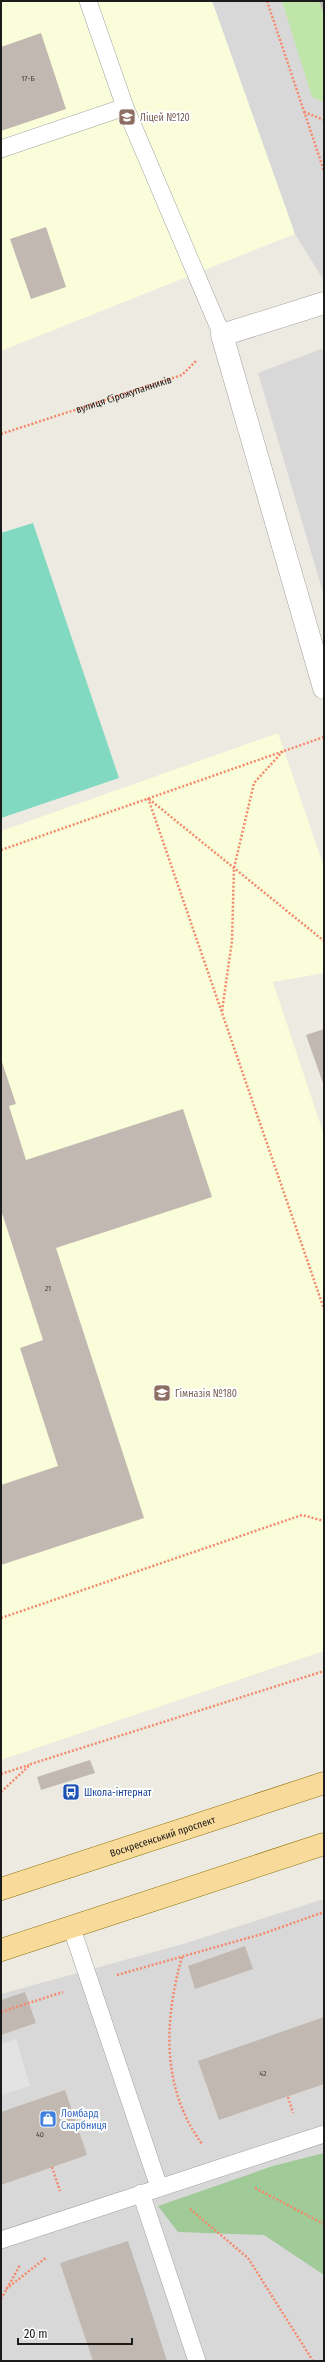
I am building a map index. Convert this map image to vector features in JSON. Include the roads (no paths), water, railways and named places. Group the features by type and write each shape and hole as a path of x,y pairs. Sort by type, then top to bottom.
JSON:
{"main road":[{"name":"Воскресенський проспект","path":"1,1889 324,1783"},
{"path":"1,1950 324,1844"}],"street":[{"path":"324,302 222,334 324,688"}],"lane":[{"path":"88,1 125,107 222,334"},
{"path":"1,149 125,107"},
{"path":"71,1926 159,2187"},
{"path":"1,2240 324,2134"},
{"path":"141,2193 197,2361"}],"place":[{"name":"Ліцей №120","path":"127,117"},
{"name":"Гімназія №180","path":"162,1393"},
{"name":"Школа-інтернат","path":"71,1792"},
{"name":"Ломбард Скарбниця","path":"48,2119"}]}
